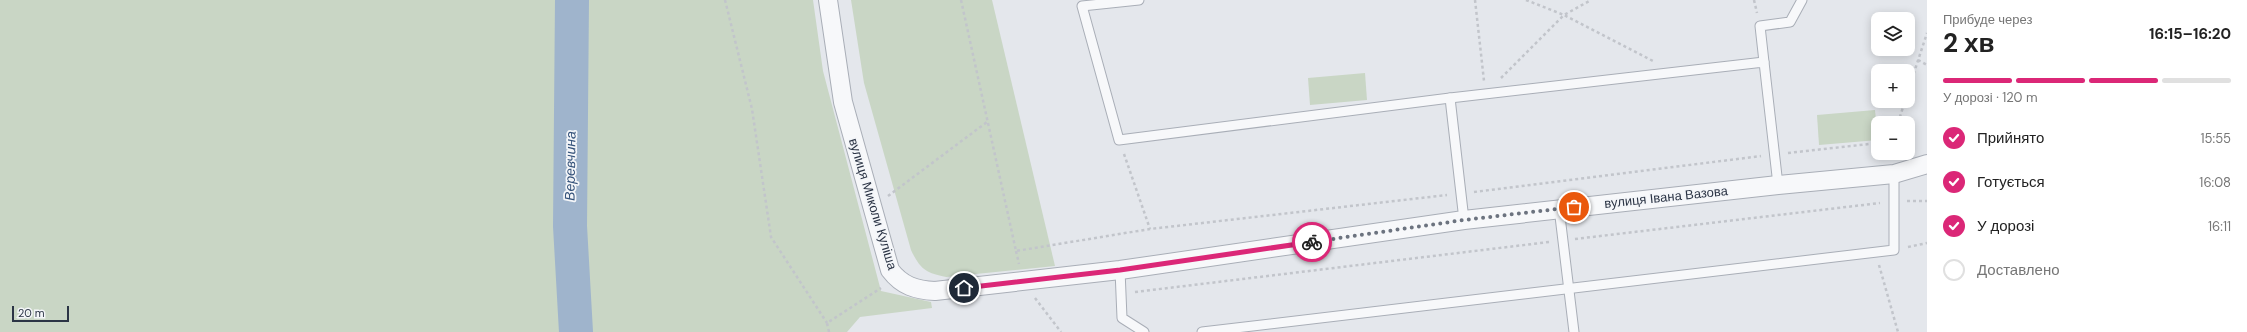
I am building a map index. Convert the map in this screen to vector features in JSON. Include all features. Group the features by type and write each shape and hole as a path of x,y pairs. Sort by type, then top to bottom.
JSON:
{"street":[{"name":"вулиця Миколи Куліша","path":"828,0 843,102 890,270 896,279 906,286 921,290 935,291 1120,270"},
{"name":"вулиця Івана Вазова","path":"1120,270 1464,220 1559,208 1778,184 1894,174 1927,164"}],"lane":[{"path":"1139,0 1081,3 1119,140 1450,98 1764,62"},
{"path":"1778,184 1760,26 1790,22 1802,0"},
{"path":"1450,98 1464,220"},
{"path":"1202,332 1894,250 1894,174"},
{"path":"1559,208 1574,332"},
{"path":"1120,270 1122,318 1144,332"}],"path":[{"path":"725,0 752,109 771,237 827,323 829,332"},
{"path":"961,0 1016,251 1150,229 1461,194 1775,154 1871,144"},
{"path":"1475,0 1485,94"},
{"path":"1526,0 1564,15 1676,72"},
{"path":"1485,94 1564,15 1591,0"},
{"path":"1915,69 1927,33"},
{"path":"1918,60 1927,65"},
{"path":"872,208 987,122"},
{"path":"1119,140 1150,229"},
{"path":"1120,294 1563,240 1894,202 1927,201"},
{"path":"1894,250 1927,243"},
{"path":"1876,253 1898,332"},
{"path":"827,323 896,279"},
{"path":"1022,281 1061,332"}],"green space":[{"path":"0,0 813,0 823,71 881,291 931,302 932,308 860,317 847,332 0,332"},
{"path":"851,0 992,0 1055,266 946,277 929,272 917,262 911,250 864,83"},
{"path":"1365,73 1367,100 1310,105 1308,78"},
{"path":"1875,110 1876,116 1871,116 1871,141 1819,145 1817,115"}],"waterway":[{"name":"Веревчина","path":"572,0 570,226 576,332"}],"way so far":[{"path":"1312,242 1464,220 1574,207"}],"route":[{"path":"964,288 1120,270 1312,242"}]}
